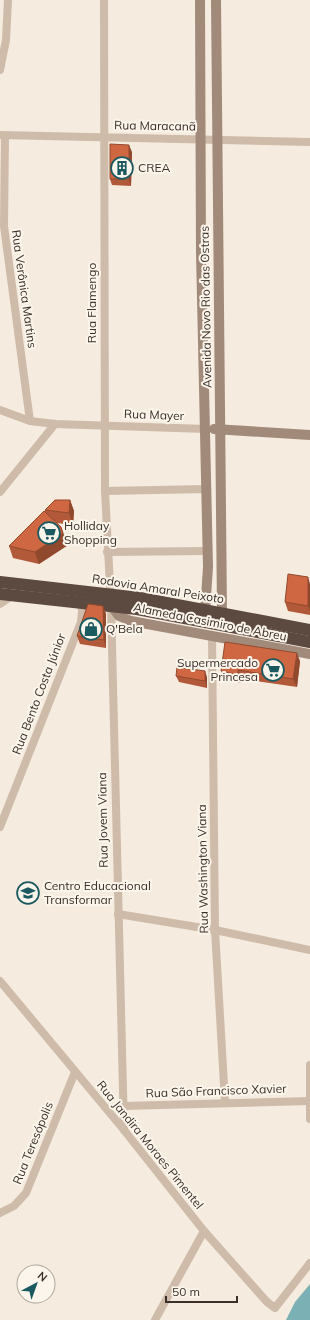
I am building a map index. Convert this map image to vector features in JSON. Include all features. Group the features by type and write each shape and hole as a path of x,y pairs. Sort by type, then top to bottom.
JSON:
{"highway":[{"name":"Rodovia Amaral Peixoto","path":"0,582 80,591 110,600 310,642"},
{"name":"Rodovia Amaral Peixoto","path":"6,595 80,603 110,600 205,610 310,630"}],"street":[{"path":"0,70 6,40 8,0"},
{"name":"Rua Flamengo","path":"104,0 104,491 110,600"},
{"name":"Avenida Novo Rio das Ostras","path":"200,0 202,140 201,260 208,551 205,610"},
{"name":"Avenida Novo Rio das Ostras","path":"216,0 216,140 222,613"},
{"name":"Rua Maracanã","path":"2,135 310,142"},
{"name":"Rua Verônica Martins","path":"2,135 2,230 30,421"},
{"name":"Rua Mayer","path":"0,410 30,421 55,424 310,434"},
{"path":"0,492 55,424"},
{"path":"104,491 207,489"},
{"path":"107,552 208,551"},
{"name":"Rua Bento Costa Júnior","path":"0,827 81,622 82,611 80,591"},
{"path":"0,604 6,595"},
{"name":"Alameda Casimiro de Abreu","path":"110,600 119,616 131,621 310,654"},
{"name":"Rua Jovem Viana","path":"110,600 124,1130"},
{"name":"Rua Washington Viana","path":"212,636 215,930 225,1102"},
{"path":"118,914 215,930 310,950"},
{"name":"Rua Jandira Moraes Pimentel","path":"0,981 124,1130 204,1231 267,1302 274,1308 286,1295 310,1263"},
{"path":"310,1065 310,1119"},
{"name":"Rua Teresópolis","path":"0,1213 14,1206 26,1193 75,1072"},
{"name":"Rua São Francisco Xavier","path":"123,1106 225,1102 309,1101"},
{"path":"155,1320 204,1231"}],"water":[{"path":"310,1284 310,1320 286,1320 295,1302"}],"building":[{"name":"CREA","path":"110,144 129,145 129,179 110,179"},
{"path":"55,500 70,500 69,513 45,510"},
{"path":"44,511 61,527 63,533 35,552 9,546"},
{"path":"288,574 308,577 308,606 285,602"},
{"path":"88,604 103,606 104,640 77,636"},
{"path":"225,642 297,653 293,679 238,670 238,675 221,671"},
{"path":"177,667 205,671 205,681 176,676"}],"place":[{"name":"CREA","path":"122,168"},
{"name":"Holliday Shopping","path":"49,533"},
{"name":"Q'Bela","path":"91,629"},
{"name":"Supermercado Princesa","path":"273,670"},
{"name":"Centro Educacional Transformar","path":"28,893"}]}
